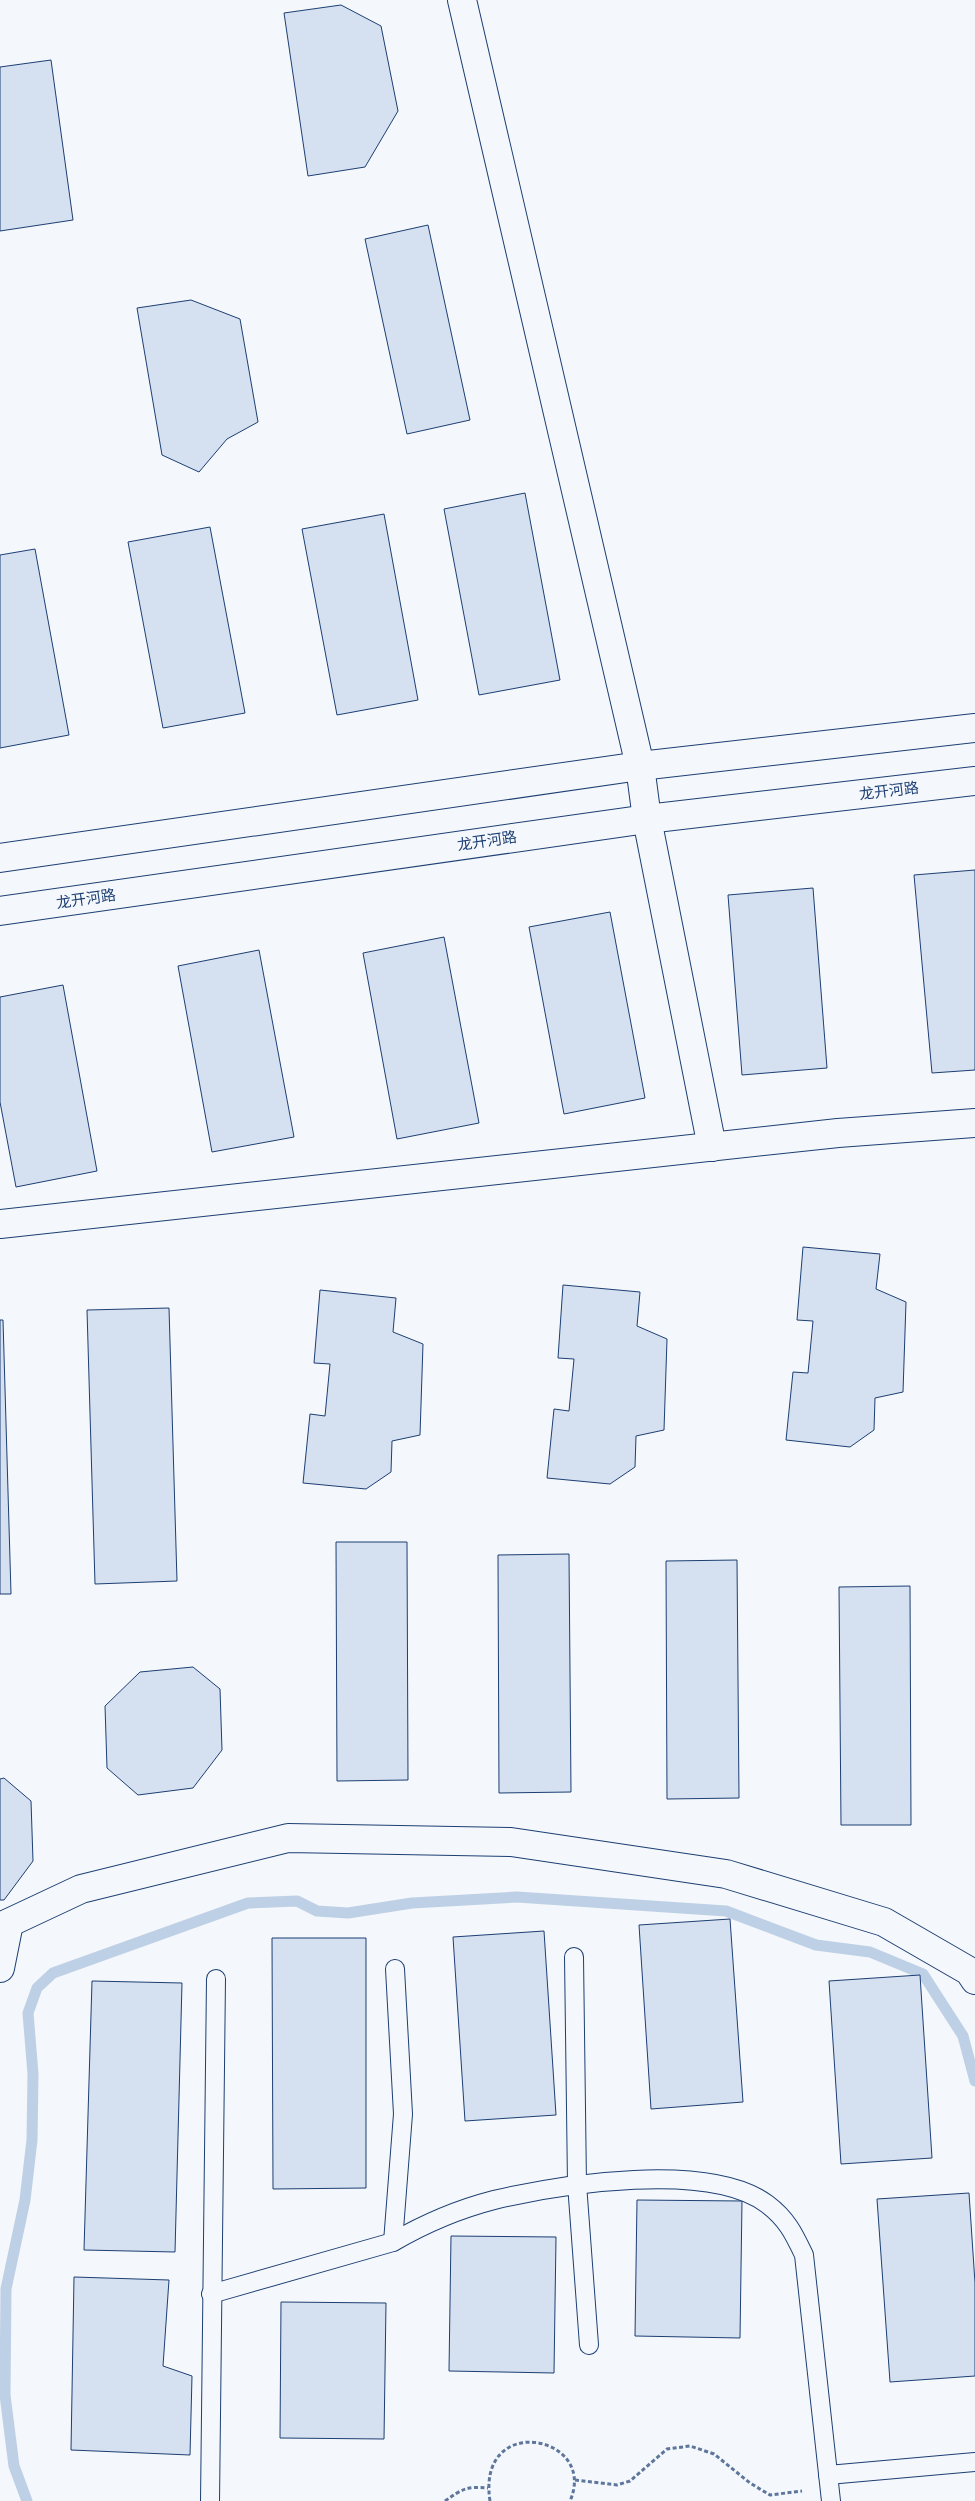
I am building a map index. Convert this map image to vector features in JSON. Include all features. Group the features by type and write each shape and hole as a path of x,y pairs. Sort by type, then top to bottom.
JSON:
{"street":[{"path":"462,0 640,766 647,819 712,1147"},
{"path":"0,858 640,766 975,728"},
{"name":"龙开河路","path":"0,911 647,819 975,780"},
{"path":"0,1224 838,1133 975,1123"},
{"path":"0,1968 4,1925 81,1889 288,1838 512,1842 735,1876 884,1922 969,1971 975,1980"}],"lane":[{"path":"574,1956 577,2184 590,2345"},
{"path":"393,2242 403,2114 395,1969"},
{"path":"210,2501 216,1979"},
{"path":"211,2294 393,2242 419,2227 493,2201 577,2184 687,2179 727,2185 766,2203 789,2224 804,2255 831,2501"},
{"path":"828,2475 975,2462"}],"path":[{"path":"490,2501 488,2488 490,2472 495,2460 506,2449 517,2443 528,2441 543,2443 556,2449 565,2457 575,2480 570,2501"},
{"path":"575,2480 616,2485 630,2481 666,2449 690,2446 714,2454 750,2483 770,2495 801,2491 828,2475"},
{"path":"445,2501 460,2490 471,2487 488,2488"}],"building":[{"path":"341,5 381,26 398,111 365,167 308,176 284,13"},
{"path":"51,60 73,220 0,231 0,67"},
{"path":"428,225 470,420 407,434 365,239"},
{"path":"191,300 240,319 258,422 227,439 199,472 162,455 137,308"},
{"path":"525,493 560,680 479,695 444,509"},
{"path":"384,514 418,700 337,715 302,529"},
{"path":"210,527 245,713 163,728 128,542"},
{"path":"35,549 69,735 0,748 0,555"},
{"path":"975,870 975,1070 932,1073 914,875"},
{"path":"813,888 827,1068 742,1075 728,895"},
{"path":"610,912 645,1098 564,1114 529,927"},
{"path":"444,937 479,1123 397,1139 363,953"},
{"path":"259,950 294,1137 212,1152 178,966"},
{"path":"63,985 97,1171 16,1187 0,1102 0,997"},
{"path":"803,1247 880,1254 876,1289 906,1302 903,1392 875,1398 874,1430 850,1447 786,1440 793,1372 808,1373 813,1321 797,1320"},
{"path":"563,1285 640,1292 637,1326 667,1339 664,1430 636,1436 635,1467 610,1484 547,1478 554,1409 569,1411 574,1359 558,1358"},
{"path":"320,1290 396,1298 393,1332 423,1344 420,1435 392,1441 391,1472 366,1489 303,1483 310,1414 325,1416 330,1364 314,1363"},
{"path":"169,1308 177,1581 95,1584 87,1310"},
{"path":"0,1320 3,1320 11,1594 0,1594"},
{"path":"336,1542 407,1542 408,1780 337,1781"},
{"path":"569,1554 571,1792 499,1793 498,1555"},
{"path":"737,1560 739,1798 667,1799 666,1561"},
{"path":"910,1586 911,1825 841,1825 839,1587"},
{"path":"193,1667 220,1689 222,1750 193,1788 138,1795 107,1768 105,1706 140,1672"},
{"path":"4,1778 31,1801 33,1861 4,1900 0,1900 0,1779"},
{"path":"730,1919 743,2102 651,2109 639,1925"},
{"path":"544,1931 556,2115 465,2121 453,1937"},
{"path":"272,1938 366,1938 366,2188 273,2189"},
{"path":"920,1975 932,2158 841,2164 829,1981"},
{"path":"92,1981 182,1983 175,2252 84,2250"},
{"path":"969,2193 975,2283 975,2376 890,2382 877,2199"},
{"path":"637,2200 742,2201 740,2338 635,2336"},
{"path":"451,2236 556,2237 554,2373 449,2371"},
{"path":"74,2277 169,2280 163,2366 192,2376 190,2455 71,2450"},
{"path":"281,2302 386,2303 384,2439 280,2438"}],"waterway":[{"path":"27,2501 14,2466 5,2395 6,2289 25,2200 32,2140 33,2074 28,2013 37,1988 53,1973 248,1903 297,1901 317,1911 348,1913 412,1903 517,1897 726,1911 816,1945 870,1952 923,1974 963,2036 975,2081"}]}
